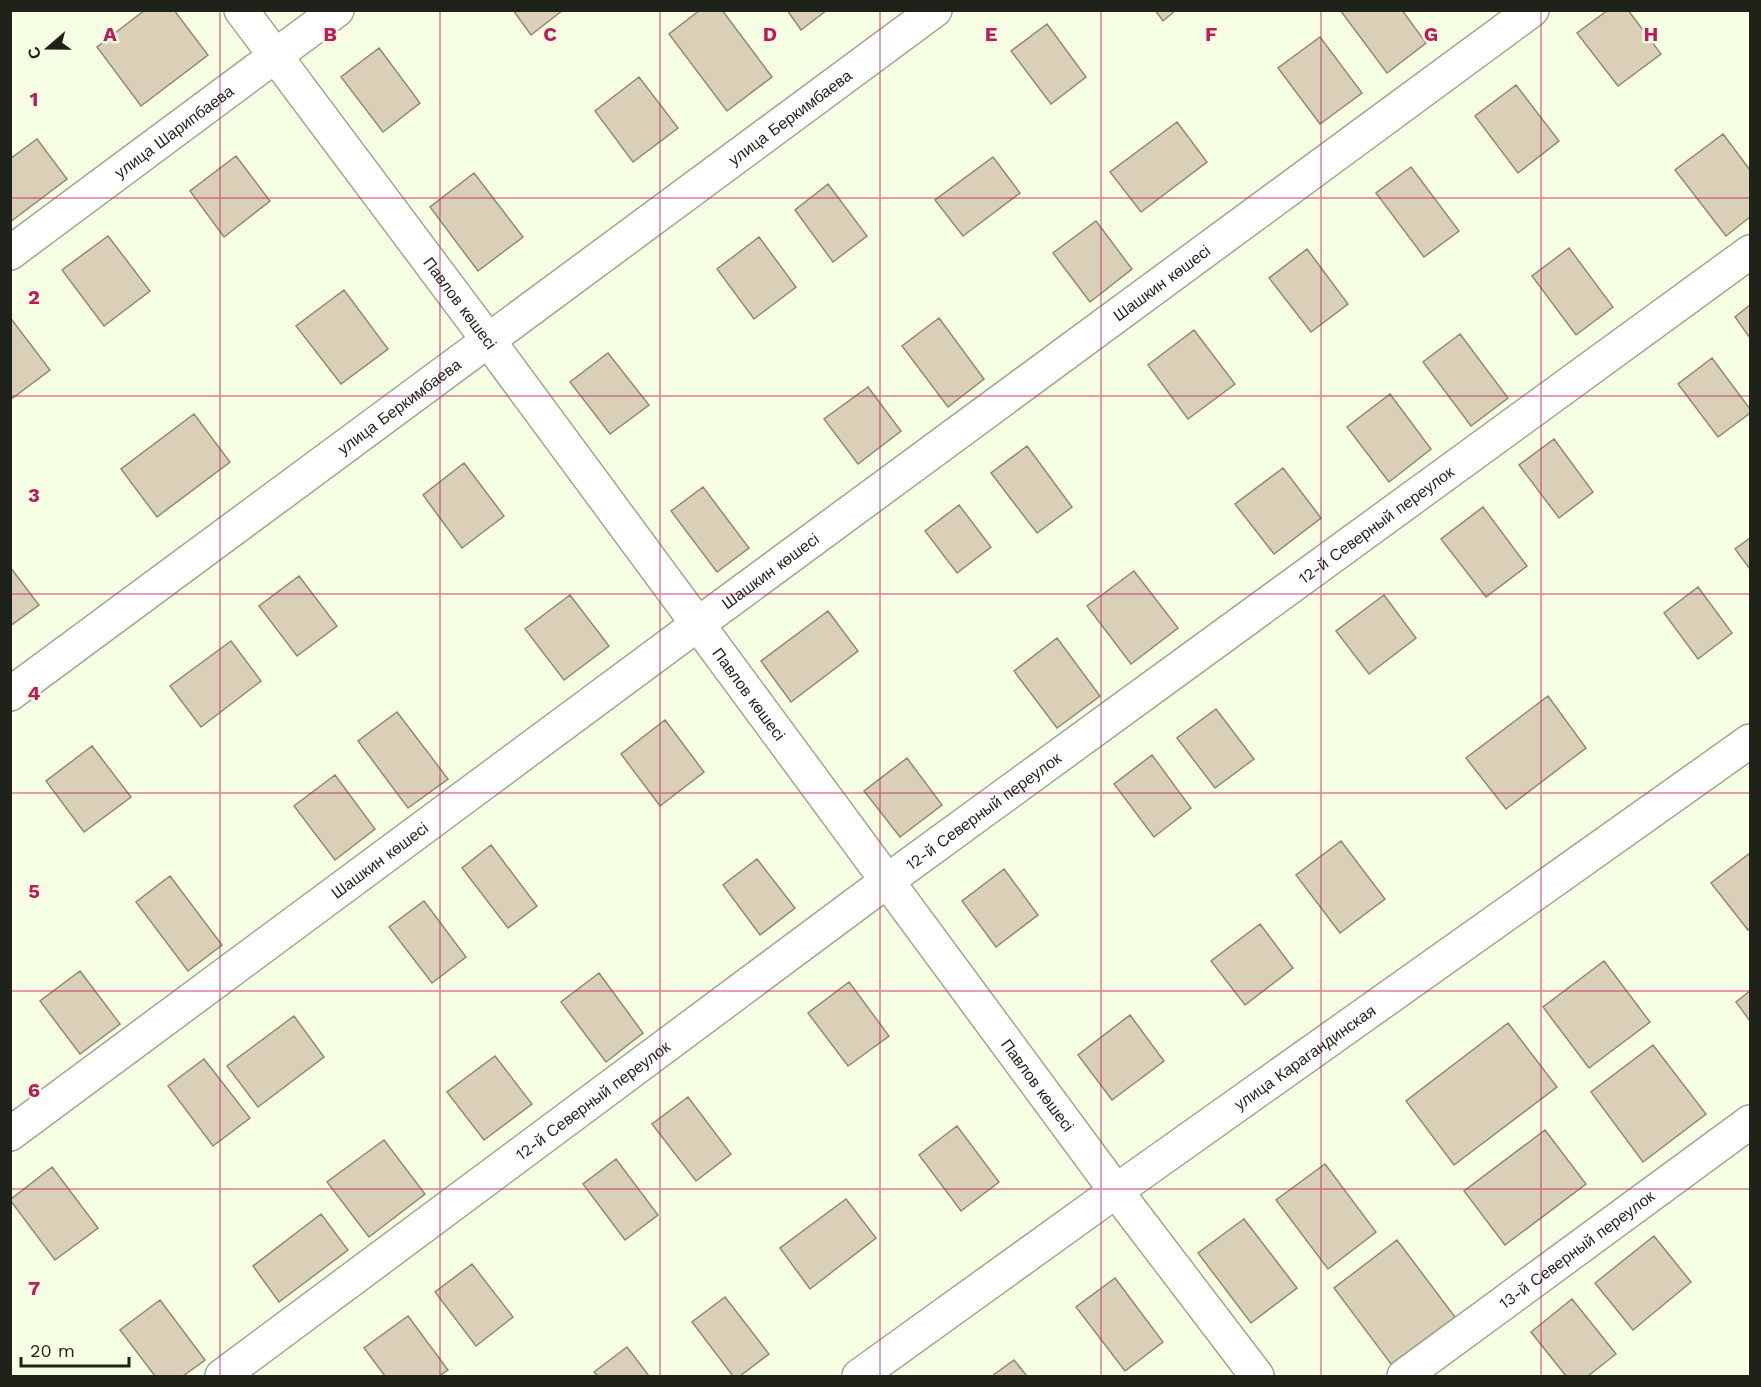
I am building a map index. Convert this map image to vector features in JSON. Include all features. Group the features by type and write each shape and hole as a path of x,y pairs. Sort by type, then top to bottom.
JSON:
{"street":[{"name":"Павлов көшесі","path":"241,10 488,340 1116,1191 1257,1377"},
{"name":"улица Шарипбаева","path":"10,253 337,10"},
{"name":"улица Беркимбаева","path":"10,694 935,10"},
{"name":"Шашкин көшесі","path":"10,1134 1532,10"},
{"name":"12-й Северный переулок","path":"222,1377 887,881 1750,252"},
{"name":"улица Карагандинская","path":"859,1377 1116,1191 1750,741"},
{"name":"13-й Северный переулок","path":"1404,1377 1750,1122"}],"building":[{"path":"145,10 174,10 208,55 141,106 97,47"},
{"path":"513,10 563,10 531,35"},
{"path":"700,10 722,10 772,77 727,111 669,34"},
{"path":"787,10 827,10 801,30"},
{"path":"1155,10 1176,10 1163,21"},
{"path":"1340,10 1402,10 1426,43 1387,73"},
{"path":"1608,10 1628,10 1661,54 1618,86 1577,33"},
{"path":"1047,24 1086,77 1051,104 1011,51"},
{"path":"1320,37 1362,93 1320,124 1278,68"},
{"path":"379,48 420,103 383,132 341,77"},
{"path":"639,77 678,128 633,162 595,111"},
{"path":"1516,85 1559,141 1518,173 1475,116"},
{"path":"1177,122 1207,162 1141,212 1110,172"},
{"path":"1723,134 1750,170 1750,217 1726,236 1675,170"},
{"path":"37,139 67,179 10,222 10,159"},
{"path":"236,156 270,201 224,237 190,191"},
{"path":"993,157 1020,193 963,236 935,200"},
{"path":"1411,167 1459,231 1424,257 1376,193"},
{"path":"474,173 523,237 478,271 430,207"},
{"path":"828,184 867,236 833,262 795,210"},
{"path":"1096,221 1132,269 1090,302 1053,253"},
{"path":"108,236 150,291 104,326 62,270"},
{"path":"759,237 796,287 754,319 717,269"},
{"path":"1569,248 1613,307 1576,335 1532,276"},
{"path":"1307,249 1348,304 1311,332 1269,278"},
{"path":"344,290 388,349 341,384 296,326"},
{"path":"1750,305 1750,338 1735,317"},
{"path":"939,318 984,379 948,407 902,346"},
{"path":"12,320 50,370 10,400 10,321"},
{"path":"1194,330 1235,384 1188,419 1148,365"},
{"path":"1460,334 1508,398 1471,426 1423,362"},
{"path":"608,353 649,405 610,434 570,382"},
{"path":"1712,358 1750,409 1750,413 1718,437 1678,384"},
{"path":"868,387 901,431 858,464 824,419"},
{"path":"1390,394 1431,449 1389,482 1347,427"},
{"path":"194,414 230,462 157,517 121,469"},
{"path":"1554,439 1593,492 1559,518 1519,465"},
{"path":"1027,446 1072,507 1037,533 991,473"},
{"path":"464,463 504,516 462,548 423,495"},
{"path":"1283,468 1321,518 1274,554 1235,504"},
{"path":"703,487 749,548 717,572 671,511"},
{"path":"959,505 991,547 957,573 925,531"},
{"path":"1483,507 1527,566 1486,597 1441,539"},
{"path":"1750,538 1750,569 1735,549"},
{"path":"10,567 39,605 10,626"},
{"path":"1134,571 1178,628 1131,664 1087,606"},
{"path":"299,576 337,626 297,656 259,606"},
{"path":"1698,587 1732,633 1698,659 1664,613"},
{"path":"570,595 609,646 564,680 525,629"},
{"path":"1384,595 1416,638 1369,674 1336,631"},
{"path":"828,611 858,651 791,702 761,661"},
{"path":"1057,638 1100,696 1057,728 1014,671"},
{"path":"231,641 261,681 201,727 170,686"},
{"path":"1548,696 1586,748 1506,809 1466,758"},
{"path":"1216,709 1254,759 1215,788 1177,738"},
{"path":"397,712 448,779 408,808 358,741"},
{"path":"665,720 704,772 660,806 621,754"},
{"path":"92,746 131,797 84,832 46,781"},
{"path":"1152,755 1191,808 1154,837 1114,784"},
{"path":"907,758 942,805 900,837 864,791"},
{"path":"335,775 375,829 335,860 294,806"},
{"path":"1341,841 1385,899 1340,933 1296,875"},
{"path":"491,845 537,906 508,928 462,868"},
{"path":"1750,853 1750,928 1748,930 1711,883"},
{"path":"757,859 795,908 760,935 723,885"},
{"path":"1004,869 1038,915 996,947 962,901"},
{"path":"170,876 222,945 188,971 136,902"},
{"path":"424,901 466,957 432,983 389,927"},
{"path":"1260,924 1293,968 1245,1005 1211,961"},
{"path":"1604,961 1650,1022 1589,1068 1543,1007"},
{"path":"80,971 120,1024 80,1054 40,1001"},
{"path":"599,973 643,1033 606,1062 561,1002"},
{"path":"849,982 889,1036 848,1066 808,1013"},
{"path":"1750,991 1750,1021 1736,1002"},
{"path":"1130,1015 1164,1061 1112,1100 1078,1055"},
{"path":"294,1016 324,1057 258,1107 227,1066"},
{"path":"1508,1023 1557,1087 1454,1165 1406,1101"},
{"path":"1653,1045 1706,1114 1643,1162 1591,1092"},
{"path":"495,1056 532,1104 484,1140 447,1092"},
{"path":"204,1059 250,1118 213,1146 168,1086"},
{"path":"688,1097 731,1154 696,1181 652,1124"},
{"path":"957,1126 999,1182 961,1211 919,1155"},
{"path":"1545,1130 1586,1184 1505,1245 1464,1191"},
{"path":"384,1140 425,1194 369,1237 327,1182"},
{"path":"616,1159 658,1215 625,1240 583,1184"},
{"path":"1325,1164 1376,1232 1328,1269 1276,1200"},
{"path":"52,1167 98,1228 55,1260 10,1200"},
{"path":"846,1199 876,1238 810,1289 780,1248"},
{"path":"321,1214 348,1250 279,1302 253,1266"},
{"path":"1244,1219 1297,1288 1251,1323 1198,1253"},
{"path":"1654,1236 1691,1282 1633,1330 1595,1283"},
{"path":"1397,1240 1455,1317 1391,1364 1334,1288"},
{"path":"472,1264 513,1317 476,1346 435,1292"},
{"path":"1115,1278 1163,1342 1125,1371 1076,1307"},
{"path":"725,1297 769,1354 740,1376 733,1376 692,1322"},
{"path":"1572,1299 1616,1354 1588,1376 1566,1376 1531,1332"},
{"path":"160,1300 205,1360 183,1376 155,1376 120,1330"},
{"path":"408,1316 448,1370 439,1376 385,1376 364,1348"},
{"path":"627,1347 649,1376 598,1376 594,1372"},
{"path":"1014,1360 1027,1376 992,1376"}]}
